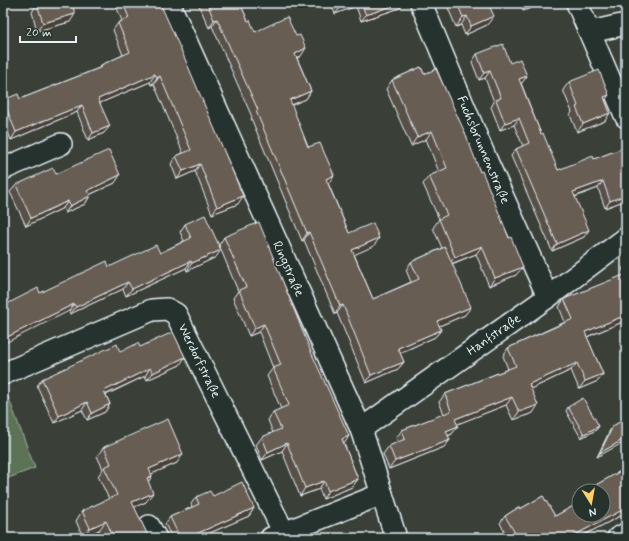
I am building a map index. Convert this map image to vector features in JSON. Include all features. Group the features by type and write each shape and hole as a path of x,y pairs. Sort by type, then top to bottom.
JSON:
{"street":[{"name":"Ringstraße","path":"169,3 361,429 396,538"},
{"name":"Fuchsbrunnenstraße","path":"421,3 486,159 548,296"},
{"path":"577,3 626,117"},
{"path":"590,32 626,24"},
{"path":"3,169 61,144"},
{"name":"Hanfstraße","path":"361,429 548,296 626,238"},
{"name":"Werdorfstraße","path":"3,374 152,310 167,309 176,314 277,535"},
{"path":"277,535 382,494"},
{"path":"618,538 626,534"}],"green space":[{"path":"4,386 35,468 3,480 3,387"}],"building":[{"path":"72,3 75,14 43,23 37,4"},
{"path":"123,3 160,3 243,196 217,207 200,164 183,171 176,156 191,150 160,76 157,78 155,74 98,99 110,126 93,133 82,105 16,132 3,100 18,94 20,99 102,67 101,65 130,52 118,23 129,18"},
{"path":"207,3 240,3 255,32 287,17 296,36 300,35 306,48 295,54 311,91 290,100 308,147 320,143 334,175 326,179 349,233 373,223 379,238 352,250 373,299 419,279 411,262 445,247 471,307 437,321 441,330 398,348 404,362 371,375 343,305 340,306 309,232 307,233 256,111 258,110 217,19 214,20"},
{"path":"337,3 353,3 340,8"},
{"path":"361,3 400,3 366,15"},
{"path":"457,3 488,3 494,16 471,26 467,16 463,17"},
{"path":"503,44 510,63 520,59 527,76 519,79 541,134 543,133 558,170 593,156 594,159 626,147 626,195 610,201 603,181 573,192 589,230 557,244 516,149 529,143 519,118 505,123 496,100 501,98 490,71 484,73 477,54"},
{"path":"421,67 424,74 436,69 523,267 495,278 482,246 455,257 439,219 447,215 429,176 447,168 432,131 417,137 392,80"},
{"path":"599,70 609,95 604,97 610,113 583,124 576,107 578,106 569,82"},
{"path":"109,150 120,175 87,191 90,196 70,206 68,201 31,218 16,185 53,168 56,174"},
{"path":"205,215 221,250 192,263 191,261 132,289 128,282 76,307 74,304 3,339 3,306 38,288 40,293 107,261 109,267 156,245 160,253 191,238 185,224"},
{"path":"259,222 311,352 349,436 342,439 358,479 328,491 324,481 305,488 287,443 268,452 262,437 281,429 273,412 289,405 273,368 281,365 264,324 255,328 239,290 246,287 224,237"},
{"path":"626,274 626,315 585,332 603,374 585,381 577,363 529,384 538,405 519,412 512,397 455,419 458,426 446,431 450,440 395,461 389,446 405,439 402,430 451,411 445,394 516,366 508,348 573,319 564,299"},
{"path":"173,332 185,357 153,373 150,368 104,391 110,404 92,413 87,402 59,416 42,379 117,344 120,352 138,343 140,347"},
{"path":"583,398 599,426 584,434 568,407"},
{"path":"626,418 626,438 600,453 613,426"},
{"path":"168,419 183,454 149,469 152,476 147,478 153,493 132,502 149,538 114,538 106,521 90,528 82,511 117,495 104,467 111,464 104,447"},
{"path":"626,468 626,508 611,516 611,483 599,483"},
{"path":"242,482 254,508 187,538 180,538 170,517 199,504 196,497 210,491 213,496"},
{"path":"543,496 555,516 571,507 571,523 598,523 569,538 518,538 505,516 519,507 520,509"}]}
